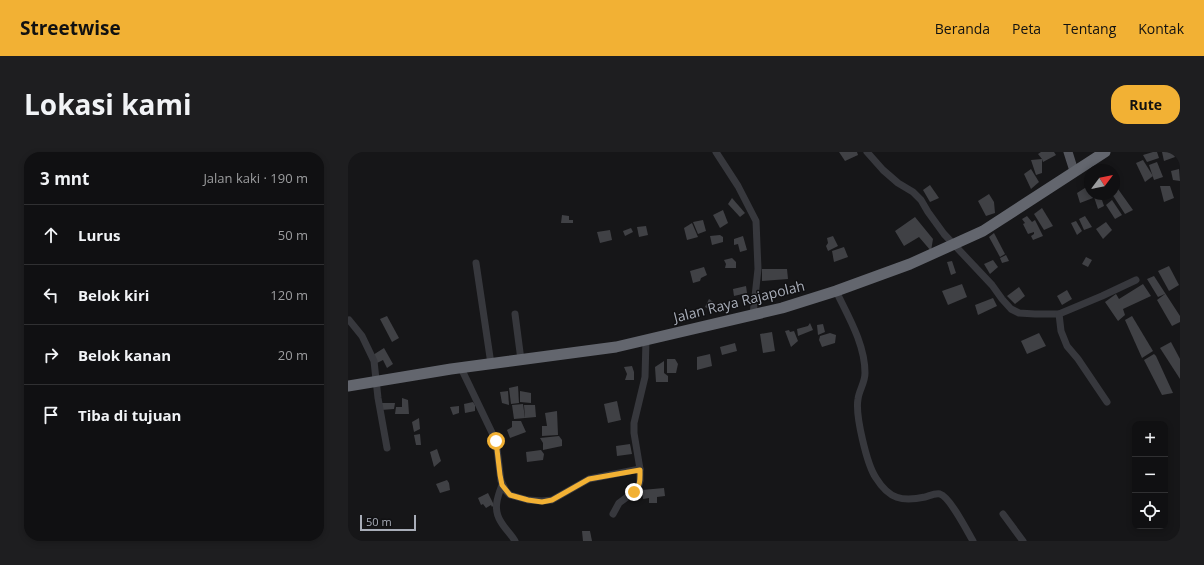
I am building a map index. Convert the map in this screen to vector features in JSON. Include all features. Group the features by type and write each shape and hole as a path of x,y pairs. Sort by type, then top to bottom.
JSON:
{"highway":[{"name":"Jalan Raya Rajapolah","path":"348,386 376,380 616,347 782,308 836,291 910,264 983,231 1105,152"}],"main road":[{"path":"1068,152 1074,171"}],"street":[{"path":"716,152 738,186 756,220 758,269 752,315"},
{"path":"867,152 883,170 913,192 921,200 939,228 953,245 992,285 1002,299 1011,308 1019,313 1059,314 1136,280"},
{"path":"476,262 491,364"},
{"path":"836,291 859,341 863,356 865,374 858,399 857,410 869,462 876,478 890,494 900,499 910,500 940,494 945,497 973,541"},
{"path":"515,314 521,360"},
{"path":"1059,314 1061,331 1067,346 1078,359 1107,402"},
{"path":"348,320 362,336 374,361 387,448"},
{"path":"613,514 619,503 638,488 640,481 634,423 645,377 646,340"},
{"path":"461,368 496,441 502,485 510,495 542,502 552,500 589,479 640,470"},
{"path":"502,485 497,499 497,513 500,521 515,541"},
{"path":"1003,514 1023,541"}],"building":[{"path":"839,152 857,152 858,155 845,161"},
{"path":"1041,152 1054,152 1056,155 1043,162 1038,154"},
{"path":"1157,152 1159,158 1147,162 1143,155"},
{"path":"1162,152 1173,152 1175,157 1164,161"},
{"path":"1042,159 1042,173 1036,175 1031,160"},
{"path":"1143,160 1153,176 1145,182 1136,163"},
{"path":"1157,162 1163,177 1154,180 1149,165"},
{"path":"1031,169 1039,182 1031,189 1024,174"},
{"path":"1179,169 1180,181 1173,180 1171,171"},
{"path":"930,185 939,198 930,202 923,190"},
{"path":"1160,186 1170,186 1174,198 1164,202"},
{"path":"1084,189 1084,200 1088,200 1080,203 1077,193"},
{"path":"1120,192 1133,210 1125,214 1116,200 1120,200"},
{"path":"989,194 994,202 995,213 986,216 978,201"},
{"path":"732,198 745,213 740,217 728,204"},
{"path":"1095,200 1102,200 1104,206 1098,209"},
{"path":"1112,200 1122,215 1115,219 1106,205"},
{"path":"1042,208 1053,226 1044,230 1034,214"},
{"path":"723,210 728,223 720,228 713,215"},
{"path":"562,215 569,216 569,220 573,220 573,223 561,223"},
{"path":"1027,216 1032,222 1035,220 1043,236 1033,240 1031,236 1034,232 1028,234 1023,224 1025,223 1022,219"},
{"path":"1085,216 1092,227 1084,230 1079,219"},
{"path":"915,217 933,239 931,251 919,237 904,246 895,231"},
{"path":"703,220 706,231 698,234 693,222"},
{"path":"1076,221 1082,231 1077,235 1071,223"},
{"path":"1106,222 1112,230 1103,239 1096,229"},
{"path":"692,223 698,237 687,240 684,228"},
{"path":"646,226 648,235 639,237 637,227"},
{"path":"631,228 633,232 625,236 623,231"},
{"path":"610,230 612,240 600,243 597,232"},
{"path":"994,233 1005,254 1000,257 989,237"},
{"path":"720,235 723,237 723,242 712,245 710,236"},
{"path":"743,236 747,250 740,252 738,244 734,245 734,239"},
{"path":"833,236 838,246 828,251 826,246 828,243 827,238"},
{"path":"844,247 848,257 834,262 832,251"},
{"path":"1006,255 1009,261 1002,263 1000,258"},
{"path":"1086,257 1092,260 1088,267 1082,264"},
{"path":"732,258 736,262 736,268 725,268 726,264 724,260"},
{"path":"993,260 998,267 990,274 984,264"},
{"path":"952,261 956,273 951,275 947,262"},
{"path":"1169,266 1179,285 1169,291 1158,271"},
{"path":"704,267 707,275 701,278 700,281 693,283 690,271"},
{"path":"762,269 787,269 788,279 762,281"},
{"path":"1154,276 1180,316 1180,322 1172,326 1157,300 1165,294 1158,297 1147,279"},
{"path":"962,284 967,297 948,305 942,291"},
{"path":"1143,284 1151,296 1123,309 1125,315 1118,321 1105,302 1116,294 1119,299"},
{"path":"746,286 747,293 734,296 733,289"},
{"path":"1019,287 1025,296 1015,304 1007,296"},
{"path":"1067,290 1072,299 1062,305 1057,296"},
{"path":"993,298 997,306 978,315 975,305"},
{"path":"709,299 716,304 713,311 705,307"},
{"path":"387,316 399,338 392,342 380,319"},
{"path":"1132,316 1153,351 1142,358 1125,320"},
{"path":"810,323 813,330 798,336 797,329 808,326"},
{"path":"823,324 825,332 818,335 817,325"},
{"path":"789,330 790,332 794,331 798,341 791,347 785,331"},
{"path":"772,332 775,351 763,353 760,334"},
{"path":"830,333 836,335 835,343 822,347 819,340 820,336"},
{"path":"1039,333 1046,346 1027,354 1021,341"},
{"path":"1171,342 1180,359 1180,379 1160,348"},
{"path":"735,343 737,351 722,355 720,347"},
{"path":"384,348 393,364 387,368 383,360 377,363 373,355"},
{"path":"710,354 712,366 697,370 697,357"},
{"path":"1154,354 1173,393 1162,395 1144,360"},
{"path":"667,359 675,359 678,364 676,373 667,373"},
{"path":"664,361 664,373 668,376 668,382 656,382 655,367"},
{"path":"632,366 634,380 625,380 627,374 624,367"},
{"path":"518,386 519,403 511,404 509,388"},
{"path":"508,391 509,405 502,403 500,392"},
{"path":"520,391 531,393 531,403 520,402"},
{"path":"402,398 408,400 409,414 395,414 396,407 402,407"},
{"path":"617,401 621,420 608,423 604,404"},
{"path":"473,402 475,405 475,411 465,413 464,404"},
{"path":"382,403 395,403 394,409 381,410"},
{"path":"523,404 525,418 514,419 512,405"},
{"path":"524,405 535,405 536,417 525,418"},
{"path":"459,406 459,413 453,415 450,407"},
{"path":"557,411 558,435 542,436 542,426 547,426 545,413"},
{"path":"419,418 420,429 414,432 412,422"},
{"path":"512,421 521,421 526,432 510,438 507,430 512,427"},
{"path":"420,434 421,445 416,445 414,435"},
{"path":"559,436 562,440 562,446 543,450 543,443 540,438"},
{"path":"630,444 632,454 617,456 616,446"},
{"path":"437,449 441,461 434,467 430,452"},
{"path":"541,450 544,454 543,460 527,462 526,452"},
{"path":"447,480 450,490 440,493 436,484"},
{"path":"664,488 665,496 657,497 657,503 649,503 649,498 643,499 642,490"},
{"path":"488,493 494,505 486,508 483,504 481,505 478,498"},
{"path":"582,531 590,531 592,541 583,541"}],"route":[{"path":"496,441 502,485 510,495 542,502 552,500 589,479 640,470 640,481 638,488 634,492"}]}
